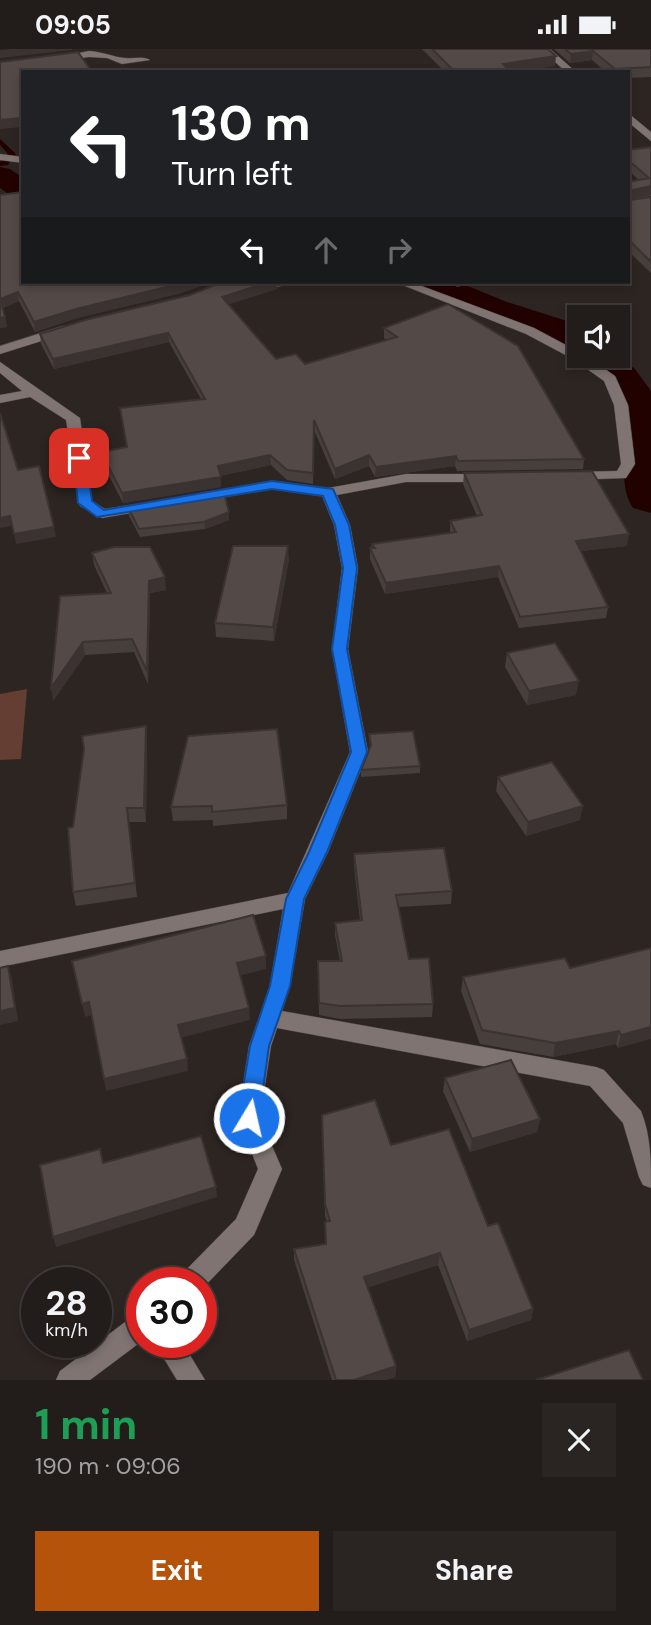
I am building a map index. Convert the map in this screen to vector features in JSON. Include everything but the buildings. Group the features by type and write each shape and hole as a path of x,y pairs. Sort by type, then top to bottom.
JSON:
{"street":[{"path":"545,49 570,70"},
{"path":"51,59 89,54 109,55 122,61 145,59"},
{"path":"630,118 651,138"},
{"path":"3,158 21,160"},
{"path":"406,284 530,331 578,356 610,379 621,405 628,464 621,475 554,477"},
{"path":"0,350 71,328"},
{"path":"0,366 32,393 73,418 85,503 102,514 272,485 328,492 407,478 502,478"},
{"path":"0,399 32,393"},
{"path":"206,1267 244,1227 270,1169 249,1118 260,1046 280,986 295,899 318,852 359,752 340,649 350,568 342,525 328,492"},
{"path":"0,959 295,899"},
{"path":"270,1018 596,1077 645,1131 651,1177"},
{"path":"69,1380 126,1337"},
{"path":"177,1358 191,1380"}],"shaded area":[{"path":"27,689 21,759 0,760 0,694"}],"waterway":[{"path":"0,141 12,154 5,163 0,164"},
{"path":"0,175 21,190"},
{"path":"437,284 496,309 555,328 567,336"},
{"path":"612,368 623,376 647,410 643,479 647,500 651,501"}],"route":[{"path":"79,458 85,503 102,514 272,485 328,492 342,525 350,568 340,649 359,752 318,852 295,899 280,986 260,1046 249,1118"}]}
